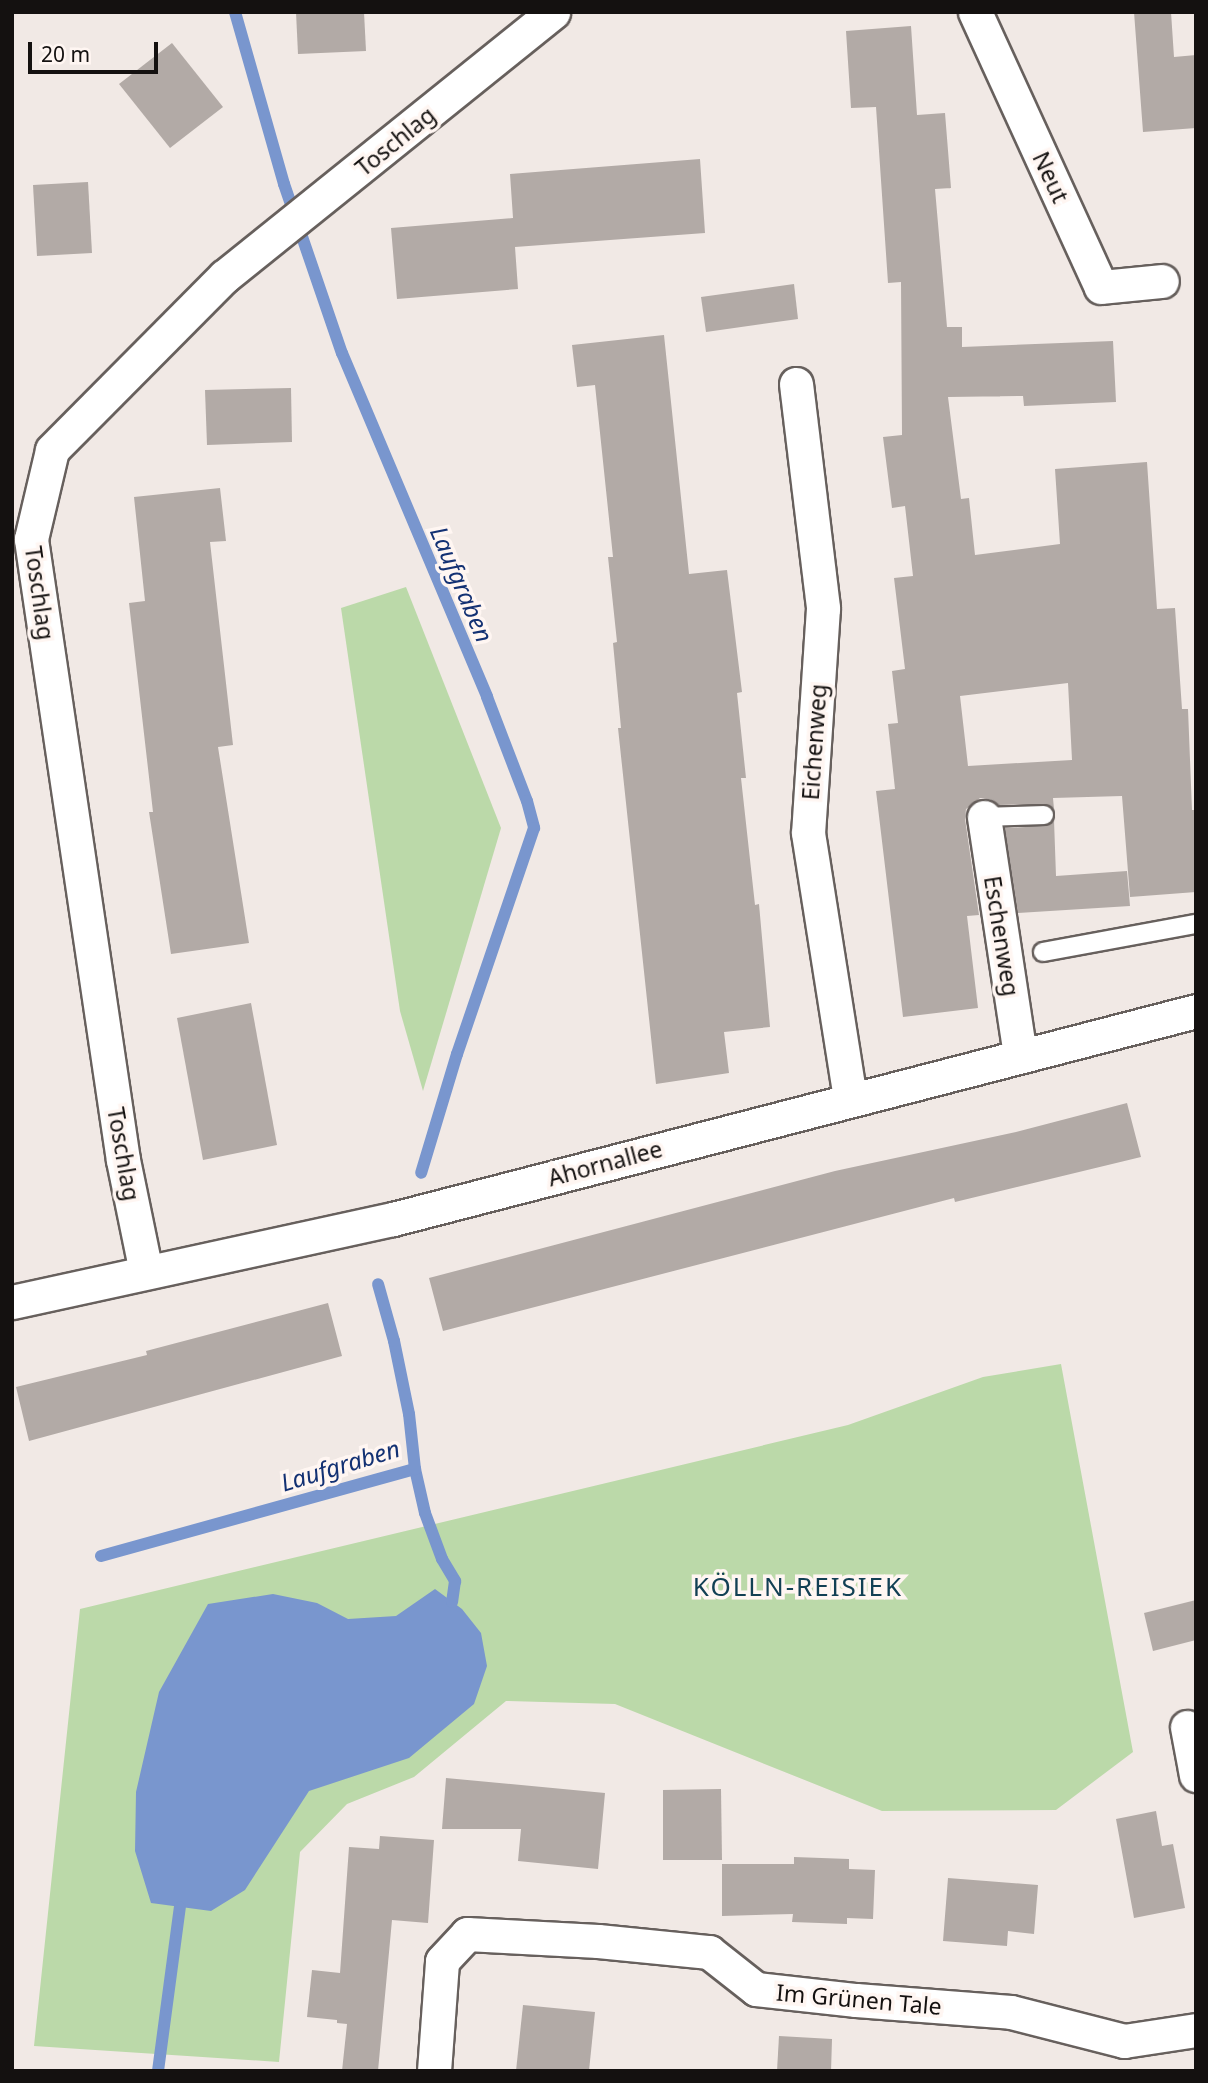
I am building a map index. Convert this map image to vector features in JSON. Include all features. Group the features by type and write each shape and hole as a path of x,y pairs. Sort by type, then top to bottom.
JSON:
{"street":[{"name":"Toschlag","path":"146,1272 123,1160 31,539 52,450 225,276 553,12"},
{"name":"Neut","path":"975,12 1101,287 1162,281"},
{"name":"Eichenweg","path":"796,384 823,608 808,833 850,1098"},
{"name":"Eschenweg","path":"984,817 1020,1056"},
{"name":"Ahornallee","path":"12,1303 378,1222 850,1098 1196,1011"},
{"path":"1187,1727 1196,1775"},
{"name":"Im Grünen Tale","path":"434,2071 442,1961 467,1934 598,1941 709,1952 756,1989 1011,2012 1125,2041 1196,2030"}],"lane":[{"path":"984,817 1044,815"},
{"path":"1043,952 1196,924"}],"green space":[{"path":"406,587 501,828 423,1091 400,1011 341,608"},
{"path":"1061,1364 1133,1752 1056,1810 882,1811 615,1704 506,1701 414,1777 347,1804 300,1852 279,2062 34,2046 80,1609 848,1425 983,1377"}],"water":[{"path":"435,1589 462,1609 481,1633 487,1666 474,1704 409,1758 309,1791 245,1890 211,1911 151,1903 135,1851 136,1792 159,1692 208,1604 273,1594 317,1603 348,1619 396,1616"}],"building":[{"path":"296,12 364,12 366,51 298,54"},
{"path":"1134,12 1171,12 1174,57 1196,55 1196,128 1143,132"},
{"path":"911,26 917,115 945,113 951,188 935,189 947,327 962,327 962,347 1113,341 1116,402 1024,406 1023,396 948,397 961,499 969,498 975,555 1060,544 1055,469 1147,462 1157,609 1175,608 1182,709 1188,709 1192,810 1196,810 1196,892 1130,897 1122,796 1053,798 1054,809 1044,804 999,805 990,799 980,798 966,809 965,819 979,915 967,916 978,1008 903,1017 876,791 895,789 888,724 898,723 892,671 905,669 894,578 913,576 905,506 892,508 883,437 902,435 901,282 888,283 876,107 851,108 846,31","holes":["1068,683 1072,760 968,766 960,696"]},
{"path":"172,43 223,107 170,148 119,84"},
{"path":"700,159 705,233 515,247 518,289 397,299 391,228 513,218 510,174"},
{"path":"88,182 92,253 37,256 33,185"},
{"path":"794,284 798,319 706,332 701,297"},
{"path":"664,335 689,574 727,570 742,692 737,693 746,778 741,778 755,905 759,904 770,1027 724,1032 729,1073 656,1084 618,728 621,728 613,643 617,642 608,557 613,557 595,385 577,387 572,345"},
{"path":"291,388 292,442 207,445 205,390"},
{"path":"220,488 226,541 210,542 233,745 218,747 249,943 171,954 149,812 153,812 129,603 145,601 134,497"},
{"path":"1054,820 1056,876 1127,871 1130,906 1018,913 1005,828 1044,826"},
{"path":"251,1003 277,1145 203,1160 177,1018"},
{"path":"1127,1103 1141,1157 955,1202 954,1198 443,1331 429,1278 835,1171 1016,1132"},
{"path":"328,1303 342,1356 29,1441 16,1387 147,1355 146,1351"},
{"path":"1196,1600 1196,1640 1153,1651 1144,1613"},
{"path":"446,1778 605,1793 598,1869 518,1861 521,1829 442,1829"},
{"path":"721,1789 722,1860 663,1860 663,1790"},
{"path":"1156,1811 1162,1846 1173,1844 1185,1908 1134,1918 1116,1819"},
{"path":"380,1836 434,1840 428,1923 392,1920 378,2071 342,2071 347,2024 337,2023 337,2020 307,2017 312,1970 340,1973 349,1847 379,1849"},
{"path":"794,1857 849,1859 849,1869 875,1870 873,1919 847,1918 847,1924 792,1922 793,1914 722,1916 722,1864 794,1864"},
{"path":"948,1878 1038,1885 1034,1934 1008,1931 1007,1946 943,1941"},
{"path":"523,2005 595,2012 589,2071 516,2071"},
{"path":"779,2036 832,2039 831,2071 777,2071"}],"waterway":[{"name":"Laufgraben","path":"235,12 284,184 342,353 487,697 527,801 534,828 457,1054 421,1173"},
{"name":"Laufgraben","path":"101,1556 415,1469 409,1414 394,1341 378,1284"},
{"path":"415,1469 425,1513 442,1559 455,1581 452,1602"},
{"path":"158,2071 180,1907"}],"district":[{"name":"KÖLLN-REISIEK","path":"798,1587"}]}
